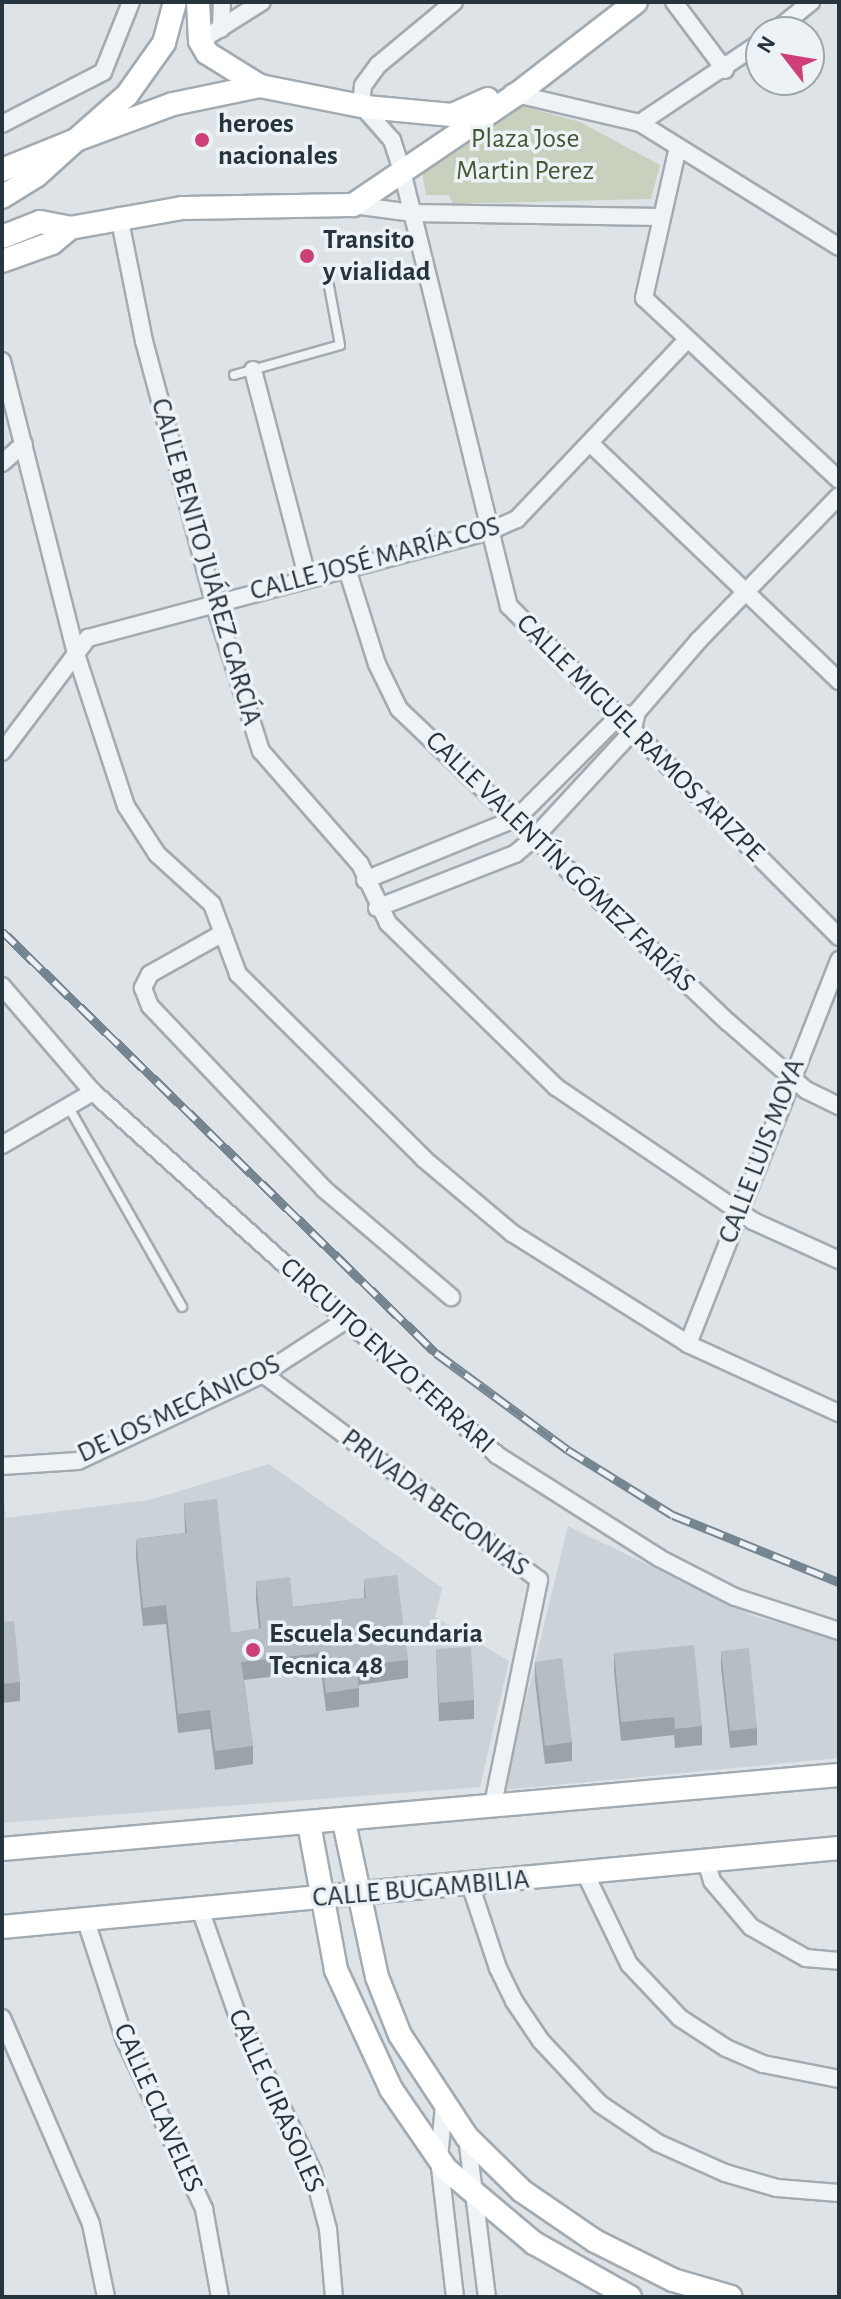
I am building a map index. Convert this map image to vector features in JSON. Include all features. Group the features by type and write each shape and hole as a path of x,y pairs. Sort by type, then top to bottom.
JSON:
{"street":[{"path":"2,124 103,72 131,2"},
{"path":"2,197 36,176 147,71 164,43 175,2"},
{"path":"198,2 200,41 213,61 260,86 361,105 452,115 510,93 618,2"},
{"path":"221,29 222,2"},
{"path":"200,41 262,2"},
{"path":"361,105 363,86 378,65 454,2"},
{"path":"353,205 636,2"},
{"path":"674,2 725,70"},
{"path":"794,16 811,2"},
{"path":"640,123 745,54"},
{"path":"2,170 173,104 260,86"},
{"path":"510,93 640,123 839,247"},
{"name":"CALLE MIGUEL RAMOS ARIZPE","path":"361,105 392,140 402,171 504,594 520,622 839,937"},
{"path":"678,147 644,298 686,341 839,480"},
{"path":"2,237 40,222 70,228 119,216 182,208 353,205 413,213 660,217"},
{"name":"CALLE BENITO JUÁREZ GARCÍA","path":"119,216 144,341 214,603 261,751 360,864 377,908 556,1087 753,1221 839,1260"},
{"path":"2,261 52,243 70,228"},
{"name":"CALLE JOSÉ MARÍA COS","path":"2,752 88,638 490,531 517,519 592,445 686,341"},
{"path":"2,361 76,654 126,806 157,854 212,904 238,974 424,1159 512,1233 688,1344 839,1413"},
{"path":"253,370 308,579"},
{"path":"2,463 24,444"},
{"path":"592,445 839,681"},
{"path":"377,908 515,854 535,837 632,732 637,712 746,591 839,496"},
{"name":"CALLE VALENTÍN GÓMEZ FARÍAS","path":"347,569 377,664 399,709 789,1076 839,1106"},
{"path":"365,880 517,818 618,717 637,712"},
{"path":"223,933 150,974 143,988 150,1006 324,1189 451,1297"},
{"name":"CALLE LUIS MOYA","path":"688,1344 789,1076 839,960"},
{"name":"CIRCUITO ENZO FERRARI","path":"5,994 93,1092 486,1446 566,1504 735,1597 839,1631"},
{"path":"2,1145 93,1092"},
{"name":"DE LOS MECÁNICOS","path":"2,1466 78,1461 263,1374 346,1320"},
{"name":"PRIVADA BEGONIAS","path":"263,1374 539,1580 493,1805"},
{"path":"2,1849 344,1822 493,1805 839,1775"},
{"path":"344,1822 356,1895 377,1977 400,2035 467,2137 522,2191 595,2241 673,2280 731,2297"},
{"path":"309,1824 320,1897 336,1970 391,2089 439,2159 473,2192 534,2243 618,2295"},
{"name":"CALLE BUGAMBILIA","path":"2,1927 586,1875 839,1848"},
{"path":"706,1861 712,1881 751,1927 806,1958 839,1961"},
{"path":"586,1875 629,1964 680,2018 726,2048 763,2064 839,2079"},
{"path":"470,1884 498,1968 514,2001 541,2041 592,2097 643,2134 697,2163 777,2188 839,2193"},
{"name":"CALLE GIRASOLES","path":"200,1909 238,2017 313,2172 328,2229 334,2297"},
{"name":"CALLE CLAVELES","path":"86,1921 125,2040 204,2209 220,2297"},
{"path":"2,2018 91,2224 106,2297"},
{"path":"444,2105 439,2159 455,2297"},
{"path":"467,2137 487,2297"}],"lane":[{"path":"234,375 340,345 329,286"},
{"path":"68,1106 182,1307"}],"shaded area":[{"name":"Escuela Secundaria Tecnica 48","path":"269,1464 442,1588 435,1617 509,1661 480,1787 2,1823 2,1483 6,1518 150,1500"},
{"path":"568,1526 751,1615 839,1640 839,1758 504,1790"}],"green space":[{"name":"Plaza Jose Martin Perez","path":"515,104 580,122 660,165 651,199 453,204 449,195 426,195 422,172"}],"building":[{"path":"217,1499 231,1633 261,1628 256,1581 290,1577 293,1607 366,1598 364,1579 397,1575 408,1660 356,1666 359,1688 326,1693 321,1653 241,1662 253,1746 215,1751 210,1710 178,1714 166,1605 143,1608 136,1539 187,1533 184,1503"},
{"path":"14,1621 20,1682 2,1684 2,1622"},
{"path":"694,1645 702,1726 675,1729 674,1717 621,1722 614,1653"},
{"path":"471,1647 474,1700 439,1703 436,1649"},
{"path":"749,1648 757,1728 730,1731 721,1651"},
{"path":"562,1658 572,1742 545,1746 535,1662"}],"railway":[{"path":"2,931 436,1353 568,1450 673,1515 839,1582"}],"place":[{"name":"heroes nacionales","path":"202,140"},
{"name":"Transito y vialidad","path":"307,256"},
{"name":"Escuela Secundaria Tecnica 48","path":"253,1650"}]}
